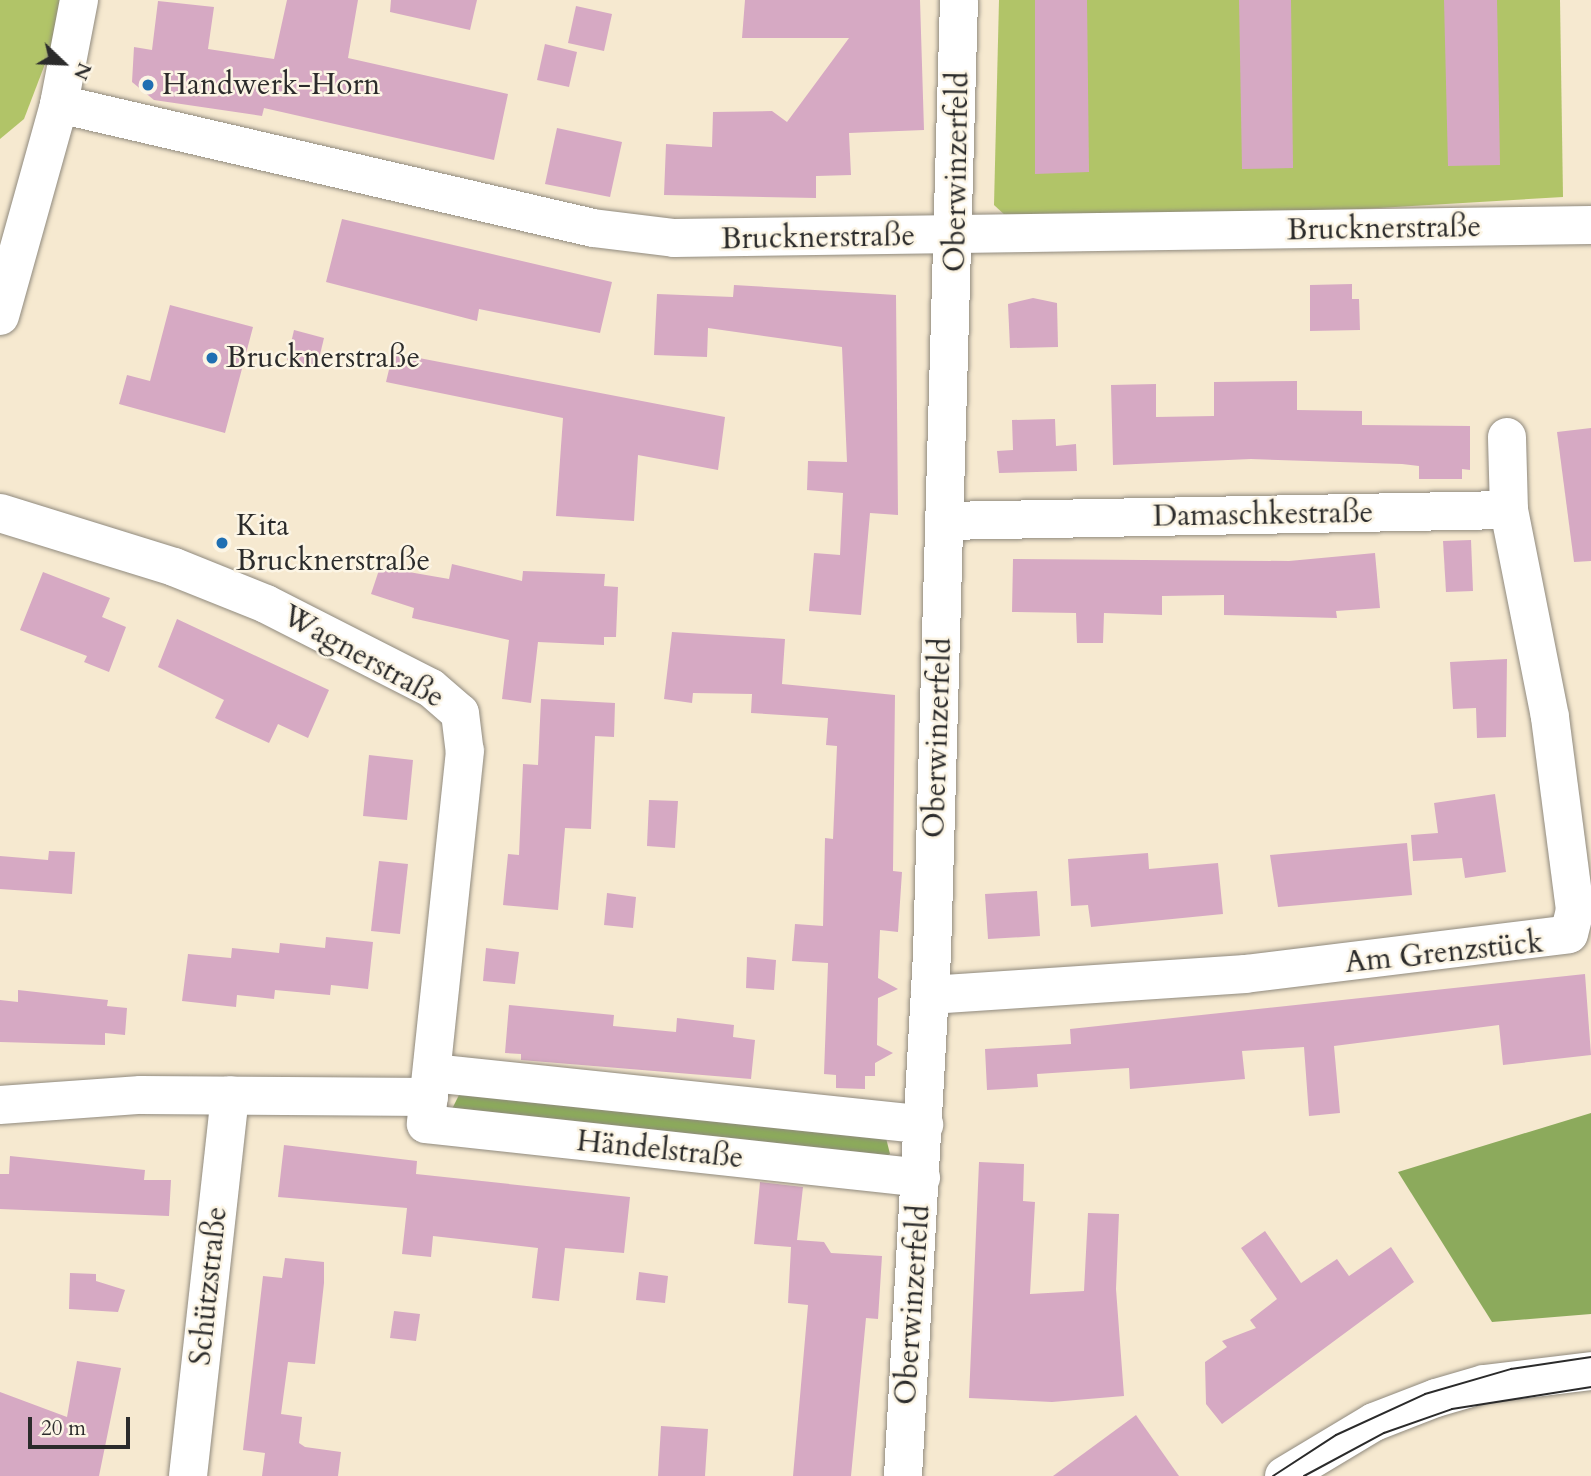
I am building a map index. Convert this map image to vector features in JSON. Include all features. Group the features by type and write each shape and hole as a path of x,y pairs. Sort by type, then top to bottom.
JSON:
{"street":[{"path":"0,316 34,237 79,0"},
{"name":"Oberwinzerfeld","path":"903,1476 930,995 955,236 959,0"},
{"name":"Brucknerstraße","path":"59,104 630,233 733,240 1591,225"},
{"path":"1507,438 1509,510"},
{"name":"Damaschkestraße","path":"945,521 1509,510"},
{"name":"Am Grenzstück","path":"930,995 1236,975 1569,934 1575,910 1549,717 1509,510"},
{"name":"Wagnerstraße","path":"0,513 174,567 266,604 431,688 460,713 465,751 430,1085"},
{"name":"Händelstraße","path":"430,1085 426,1124 921,1178"},
{"name":"Händelstraße","path":"0,1105 430,1085 924,1125"},
{"name":"Schützstraße","path":"188,1476 230,1095"},
{"path":"1284,1476 1374,1423 1484,1384 1591,1371"}],"green space":[{"path":"0,0 60,0 58,30 24,119 0,139"},
{"path":"999,0 1560,0 1563,197 1294,213 1007,217 994,205"},
{"path":"462,1089 884,1130 890,1154 880,1160 452,1109"},
{"path":"1591,1113 1591,1314 1492,1322 1398,1172"}],"building":[{"path":"287,0 358,0 348,58 508,94 494,160 264,108 262,116 154,100 132,82 134,47 152,50 158,1 214,7 208,49 274,59"},
{"path":"391,0 477,0 470,30 390,12"},
{"path":"745,0 920,0 924,130 849,133 851,175 816,176 816,198 664,195 666,144 712,147 713,112 772,111 787,122 849,38 742,38"},
{"path":"1035,0 1087,0 1089,172 1035,174"},
{"path":"1239,0 1291,0 1293,168 1242,169"},
{"path":"1444,0 1497,0 1500,165 1448,166"},
{"path":"576,6 612,14 604,51 568,43"},
{"path":"545,44 577,52 569,87 537,80"},
{"path":"557,128 622,142 610,197 545,184"},
{"path":"342,219 612,282 600,333 479,309 477,321 326,282"},
{"path":"1352,284 1352,299 1359,299 1360,330 1310,331 1310,285"},
{"path":"734,285 896,295 898,515 870,513 861,615 809,611 814,553 840,555 843,493 807,490 808,461 847,462 842,347 708,328 707,357 654,355 657,294 733,297"},
{"path":"1033,298 1057,303 1058,347 1010,348 1008,304"},
{"name":"Brucknerstraße","path":"170,305 253,327 225,433 119,404 127,375 150,381"},
{"path":"294,330 324,338 317,367 287,360"},
{"path":"393,353 725,417 718,470 638,455 634,521 556,516 563,418 386,382"},
{"path":"1297,381 1297,410 1362,411 1362,425 1470,426 1470,470 1462,469 1462,479 1419,479 1419,466 1402,464 1251,459 1113,465 1111,385 1156,384 1156,417 1214,416 1214,382"},
{"path":"1055,419 1056,446 1076,444 1077,471 999,473 997,451 1013,450 1012,420"},
{"path":"1591,428 1591,561 1574,562 1557,432"},
{"path":"1471,540 1473,591 1446,592 1443,541"},
{"path":"1375,553 1380,608 1336,611 1337,618 1224,615 1224,595 1162,596 1162,615 1104,613 1103,643 1077,643 1076,613 1012,612 1013,559 1289,561"},
{"path":"452,564 522,581 523,571 605,574 604,586 618,587 616,637 604,637 604,645 538,642 531,703 502,699 509,640 412,618 414,608 371,594 380,567 449,579"},
{"path":"43,572 110,598 102,617 126,627 109,672 84,662 87,656 20,630"},
{"path":"177,619 329,690 308,738 278,724 269,743 215,718 224,700 158,667"},
{"path":"672,632 785,639 782,684 895,695 893,871 902,872 898,932 880,930 878,978 898,989 878,998 877,1045 893,1053 875,1063 875,1076 865,1076 865,1089 836,1088 836,1075 824,1074 828,963 792,961 795,924 823,926 825,838 833,839 837,746 826,745 828,718 751,713 752,694 693,693 692,703 664,699"},
{"path":"1507,659 1506,737 1477,738 1476,708 1453,709 1450,662"},
{"path":"541,699 615,703 614,737 595,736 591,829 565,828 558,910 503,905 508,854 519,855 523,764 538,765"},
{"path":"369,755 413,760 407,820 363,816"},
{"path":"1495,794 1506,872 1465,878 1462,858 1413,861 1411,835 1438,833 1434,803"},
{"path":"649,800 678,801 675,848 647,846"},
{"path":"1407,843 1412,895 1278,907 1270,855"},
{"path":"49,851 75,852 72,894 0,889 0,856 48,860"},
{"path":"1148,853 1149,869 1218,863 1223,914 1091,927 1088,905 1071,906 1068,859"},
{"path":"379,861 408,864 400,934 371,931"},
{"path":"1037,891 1040,936 988,939 985,894"},
{"path":"607,893 636,897 633,928 604,925"},
{"path":"326,937 373,942 368,989 331,985 330,995 275,990 274,999 237,995 236,1007 182,1001 188,954 231,958 232,948 279,953 280,943 325,948"},
{"path":"486,948 519,952 515,984 483,981"},
{"path":"747,957 776,960 774,990 746,988"},
{"path":"1585,974 1591,1055 1503,1065 1499,1025 1334,1046 1340,1113 1309,1116 1304,1047 1242,1051 1245,1079 1130,1089 1129,1068 1037,1074 1038,1087 987,1090 985,1049 1071,1044 1070,1029"},
{"path":"18,990 108,1000 107,1006 127,1008 125,1035 105,1033 105,1045 0,1042 0,1000 18,1002"},
{"path":"509,1005 614,1015 613,1026 676,1032 677,1018 734,1025 733,1037 755,1040 751,1079 521,1060 521,1054 505,1053"},
{"path":"284,1145 417,1161 416,1174 630,1197 624,1253 565,1248 559,1301 532,1298 538,1248 433,1236 431,1257 402,1254 407,1208 278,1197"},
{"path":"10,1156 145,1170 144,1180 171,1180 169,1216 0,1209 0,1174 9,1174"},
{"path":"979,1162 1024,1164 1023,1201 1035,1202 1030,1294 1084,1291 1088,1213 1119,1214 1116,1289 1124,1396 1052,1402 969,1398"},
{"path":"760,1182 803,1187 797,1240 824,1242 831,1253 882,1256 878,1319 866,1318 851,1476 793,1476 808,1305 788,1303 791,1247 754,1244"},
{"path":"1265,1231 1301,1283 1337,1259 1349,1276 1391,1247 1414,1282 1222,1424 1206,1404 1205,1362 1227,1347 1222,1341 1256,1328 1250,1320 1277,1299 1241,1248"},
{"path":"285,1258 324,1262 324,1283 315,1364 288,1362 281,1414 302,1417 299,1443 305,1447 341,1452 338,1476 262,1476 265,1453 243,1450 263,1276 282,1278"},
{"path":"639,1272 668,1276 665,1303 636,1300"},
{"path":"70,1273 96,1274 96,1281 125,1290 118,1312 69,1309"},
{"path":"394,1311 420,1314 416,1341 390,1338"},
{"path":"77,1361 121,1368 99,1476 0,1476 0,1392 67,1417"},
{"path":"1136,1415 1179,1476 1053,1476"},
{"path":"661,1426 708,1429 705,1476 658,1476"}],"tram line":[{"path":"1273,1476 1336,1435 1425,1394 1511,1369 1591,1357"},
{"path":"1304,1476 1384,1433 1452,1409 1591,1387"}],"place":[{"name":"Handwerk-Horn","path":"148,85"},
{"name":"Brucknerstraße","path":"212,358"},
{"name":"Kita Brucknerstraße","path":"222,543"}]}
